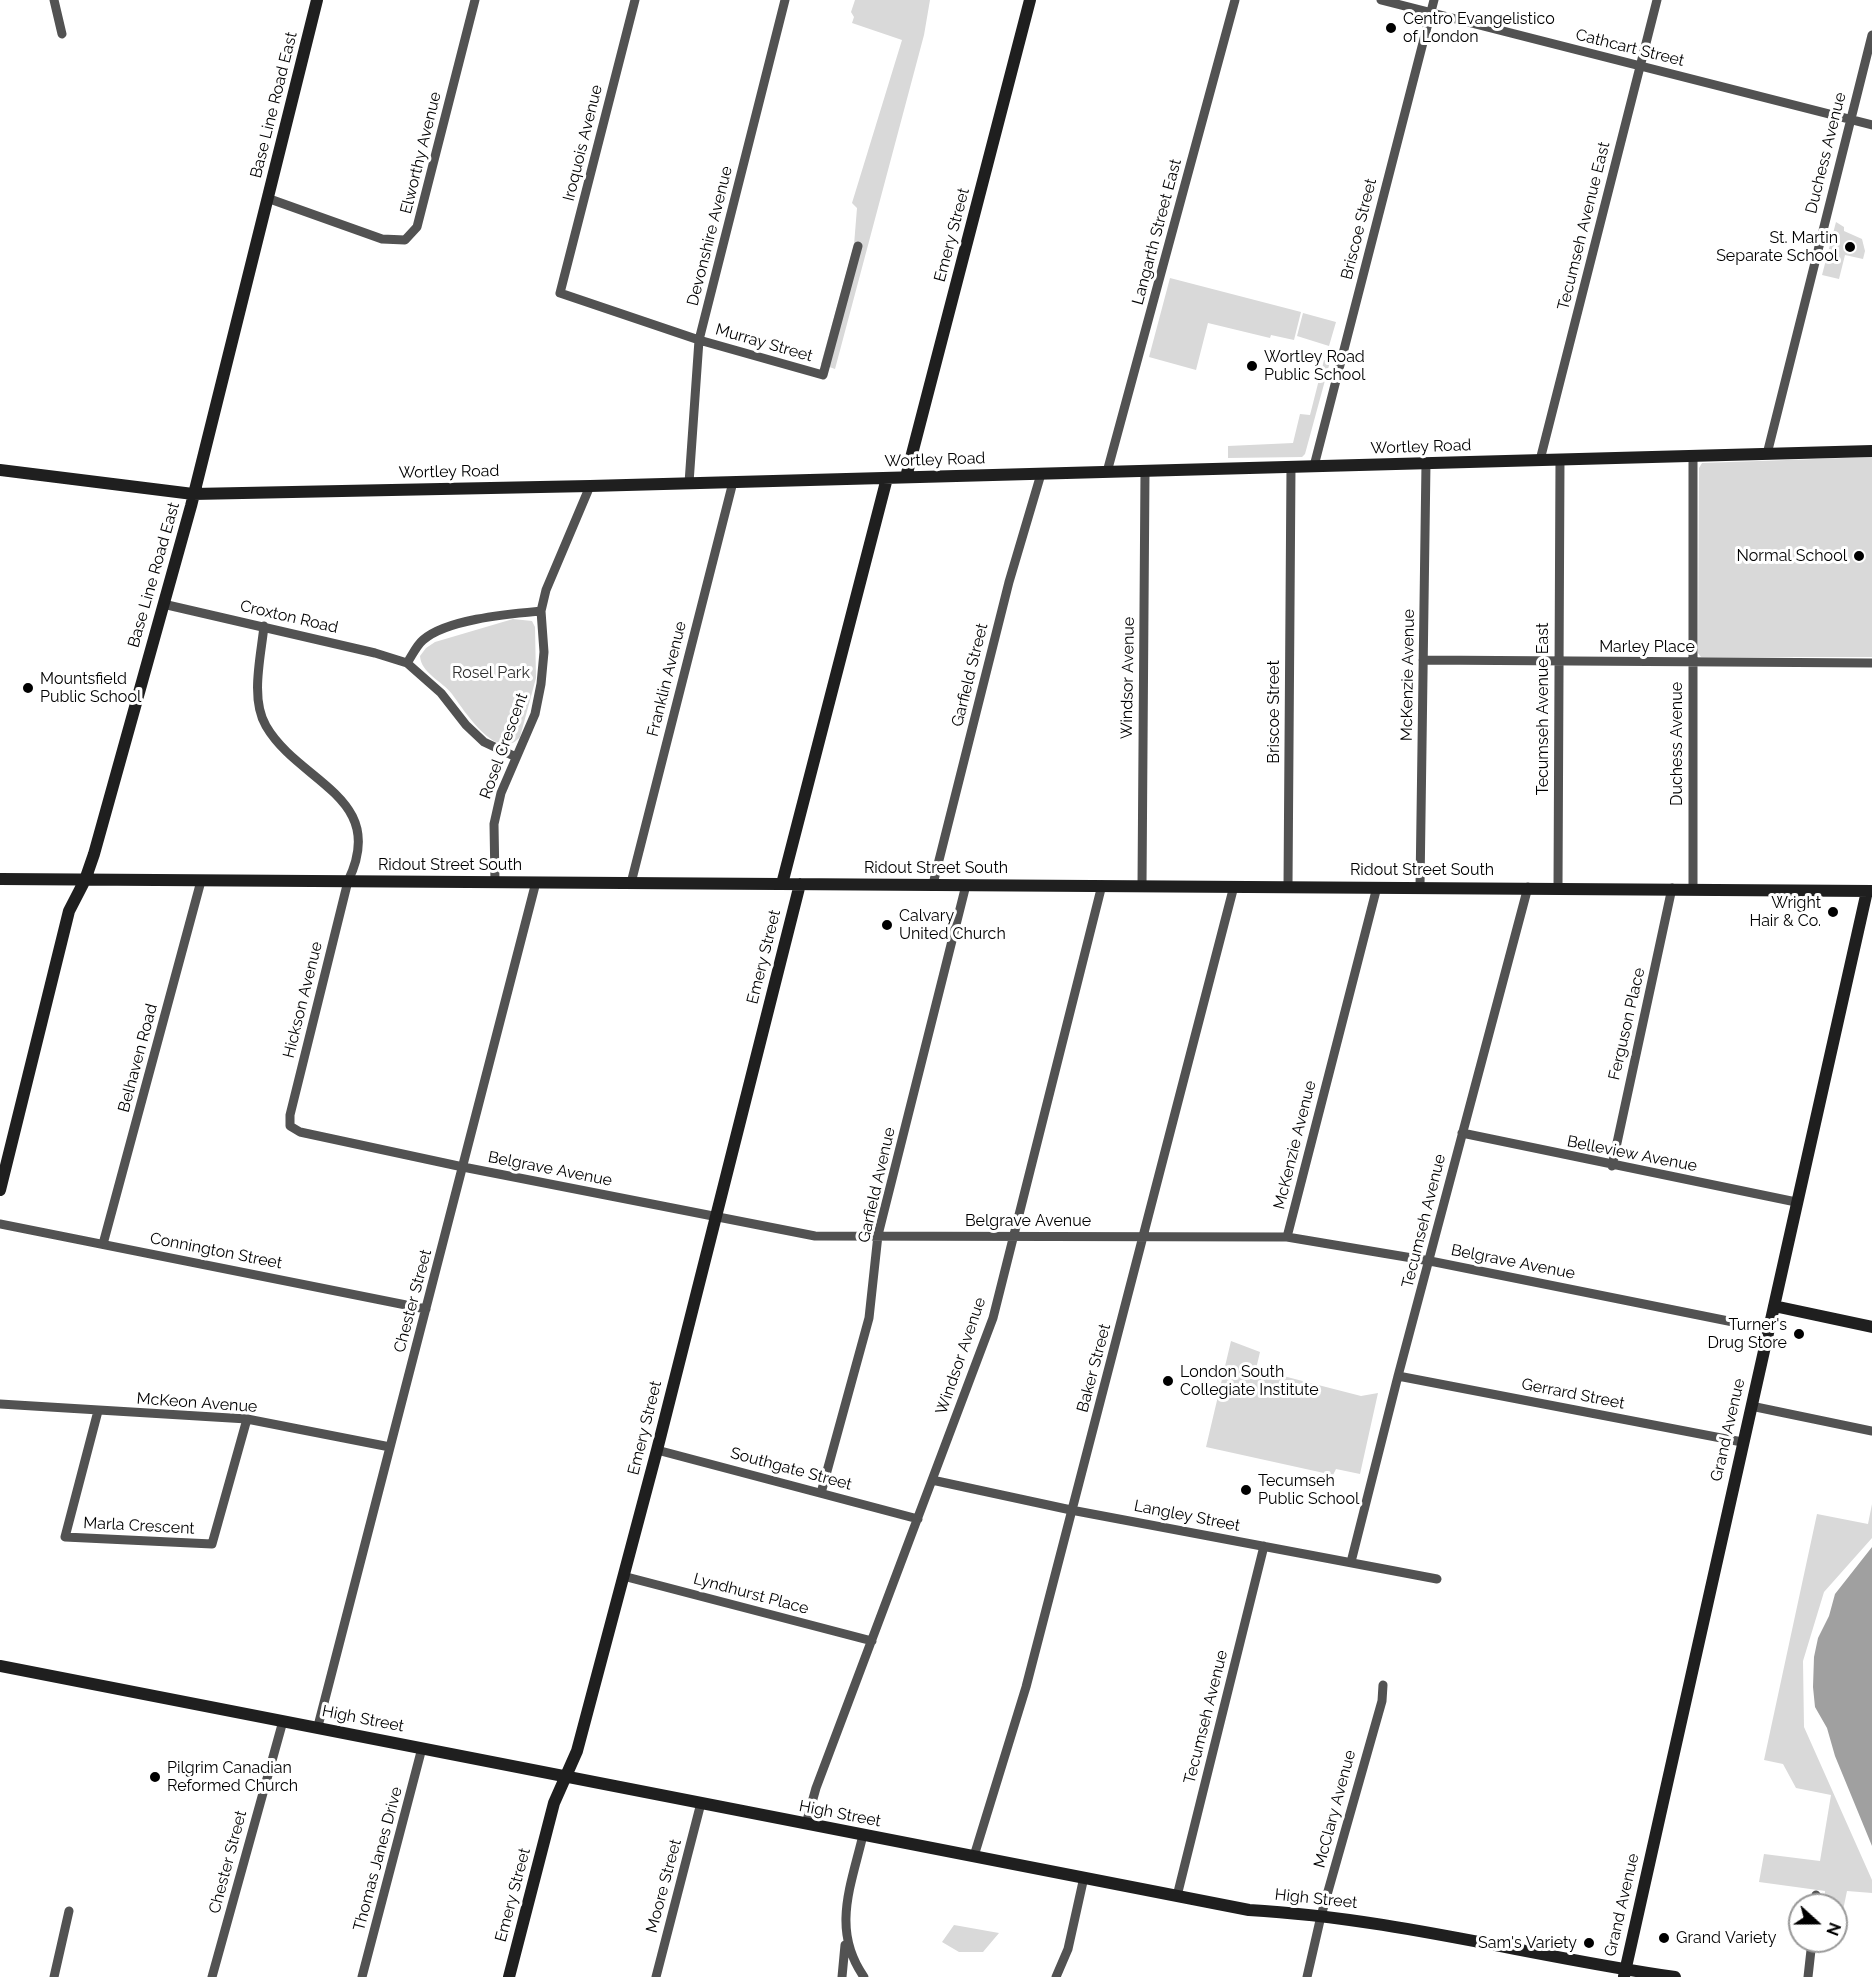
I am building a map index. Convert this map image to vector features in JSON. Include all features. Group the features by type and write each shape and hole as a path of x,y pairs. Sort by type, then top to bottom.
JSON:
{"street":[{"path":"54,0 62,34"},
{"name":"Base Line Road East","path":"0,1190 69,911 85,880 193,494 318,0"},
{"name":"Elworthy Avenue","path":"267,198 382,238 405,240 417,227 475,0"},
{"name":"Iroquois Avenue","path":"560,294 635,0"},
{"name":"Devonshire Avenue","path":"689,483 699,340 784,0"},
{"name":"Emery Street","path":"906,477 1030,0"},
{"name":"Langarth Street East","path":"1107,472 1235,0"},
{"name":"Cathcart Street","path":"1381,0 1872,125"},
{"name":"Briscoe Street","path":"1314,466 1434,0"},
{"name":"Tecumseh Avenue East","path":"1540,460 1657,0"},
{"name":"Duchess Avenue","path":"1767,454 1872,35"},
{"name":"Murray Street","path":"560,294 699,340 823,375 858,246"},
{"name":"Wortley Road","path":"0,470 193,494 590,486 1872,451"},
{"name":"Duchess Avenue","path":"1693,456 1693,888"},
{"name":"Tecumseh Avenue East","path":"1558,888 1557,662 1560,459"},
{"name":"McKenzie Avenue","path":"1420,887 1426,463"},
{"name":"Briscoe Street","path":"1288,886 1291,467"},
{"name":"Windsor Avenue","path":"1142,885 1145,471"},
{"name":"Garfield Street","path":"933,884 1009,582 1041,474"},
{"path":"782,884 887,478"},
{"name":"Franklin Avenue","path":"631,883 733,482"},
{"name":"Rosel Crescent","path":"495,882 494,824 501,793 535,714 541,684 544,652 541,611 546,590 590,486"},
{"name":"Croxton Road","path":"163,604 264,626 407,663 441,693 466,725 484,742 516,758"},
{"path":"407,663 422,641 438,631 504,613 541,611"},
{"name":"Hickson Avenue","path":"264,626 258,677 260,704 265,725 279,742 343,800 356,825 360,849 348,881 290,1115 290,1126"},
{"name":"Marley Place","path":"1423,660 1549,659 1557,662 1872,663"},
{"name":"Ridout Street South","path":"0,879 1693,888 1869,891"},
{"name":"Belhaven Road","path":"103,1244 201,881"},
{"name":"Chester Street","path":"318,1726 536,882"},
{"name":"Emery Street","path":"509,1977 554,1803 577,1751 657,1450 800,884"},
{"name":"Garfield Avenue","path":"821,1492 868,1318 878,1235 966,885"},
{"name":"Windsor Avenue","path":"806,1824 816,1788 993,1318 1102,885"},
{"name":"Baker Street","path":"974,1856 1026,1687 1145,1236 1234,886"},
{"name":"McKenzie Avenue","path":"1287,1237 1377,887"},
{"name":"Tecumseh Avenue","path":"1352,1562 1398,1376 1528,887"},
{"name":"Ferguson Place","path":"1612,1166 1672,888"},
{"name":"Grand Avenue","path":"1624,1974 1796,1202 1869,891"},
{"name":"Belgrave Avenue","path":"290,1126 300,1132 463,1167 815,1236 1287,1237 1430,1261 1768,1329"},
{"name":"Belleview Avenue","path":"1462,1133 1612,1166 1796,1202"},
{"name":"Connington Street","path":"0,1224 426,1309"},
{"path":"1774,1306 1872,1327"},
{"name":"Gerrard Street","path":"1398,1376 1742,1442"},
{"name":"McKeon Avenue","path":"0,1404 247,1419 390,1447"},
{"path":"1751,1406 1872,1431"},
{"name":"Marla Crescent","path":"98,1411 65,1537 212,1544 247,1419"},
{"name":"Southgate Street","path":"657,1450 918,1519"},
{"name":"Langley Street","path":"932,1480 1071,1510 1437,1579"},
{"name":"Tecumseh Avenue","path":"1177,1896 1264,1546"},
{"name":"Lyndhurst Place","path":"623,1576 872,1641"},
{"name":"High Street","path":"0,1666 318,1726 566,1777 1249,1910 1322,1916 1419,1929 1624,1974 1676,1977"},
{"name":"McClary Avenue","path":"1307,1977 1382,1701 1383,1685"},
{"name":"Chester Street","path":"212,1977 283,1721"},
{"name":"Thomas Janes Drive","path":"362,1977 422,1748"},
{"name":"Moore Street","path":"656,1977 701,1803"},
{"path":"842,1977 847,1902 863,1835"},
{"path":"1056,1977 1068,1949 1084,1877"},
{"path":"54,1977 69,1911"},
{"path":"846,1924 847,1946 853,1961 864,1977"},
{"path":"1808,1977 1811,1953"}],"green space":[{"path":"855,0 930,0 924,35 835,369 821,364 854,245 857,208 852,203 902,40 852,23 854,17 851,12"},
{"path":"1836,222 1844,227 1844,231 1862,239 1865,251 1863,259 1845,255 1839,279 1822,275"},
{"path":"1170,278 1301,312 1294,340 1271,335 1270,338 1208,323 1196,370 1149,357"},
{"path":"1303,313 1336,322 1329,346 1297,336"},
{"path":"1324,360 1330,362 1305,454 1302,457 1228,458 1228,446 1293,443 1300,414 1310,415"},
{"path":"1872,457 1872,657 1701,657 1698,653 1699,468 1702,463"},
{"name":"Rosel Park","path":"513,619 532,621 535,627 536,678 520,737 511,744 501,744 482,732 448,689 428,672 420,656 435,642"},
{"path":"1231,1341 1260,1352 1256,1369 1361,1396 1378,1393 1360,1474 1336,1469 1333,1475 1206,1447"},
{"path":"1872,1504 1872,1538 1824,1592 1803,1661 1804,1727 1872,1880 1872,1893 1847,1891 1847,1893 1825,1893 1825,1891 1759,1882 1764,1854 1820,1861 1831,1795 1796,1788 1783,1764 1764,1760 1817,1514 1868,1524"},
{"path":"954,1925 999,1933 983,1952 959,1952 942,1942"}],"shaded area":[{"path":"1872,1547 1872,1846 1835,1756 1827,1728 1815,1707 1813,1687 1814,1657 1818,1638 1829,1616 1835,1594"}],"place":[{"name":"Centro Evangelistico of London","path":"1391,28"},
{"name":"St. Martin Separate School","path":"1850,247"},
{"name":"Wortley Road Public School","path":"1252,366"},
{"name":"Normal School","path":"1859,556"},
{"name":"Mountsfield Public School","path":"28,688"},
{"name":"Wright Hair & Co.","path":"1833,912"},
{"name":"Calvary United Church","path":"887,925"},
{"name":"Turner's Drug Store","path":"1799,1334"},
{"name":"London South Collegiate Institute","path":"1168,1381"},
{"name":"Tecumseh Public School","path":"1246,1490"},
{"name":"Pilgrim Canadian Reformed Church","path":"155,1777"},
{"name":"Grand Variety","path":"1664,1938"},
{"name":"Sam's Variety","path":"1589,1943"}]}
